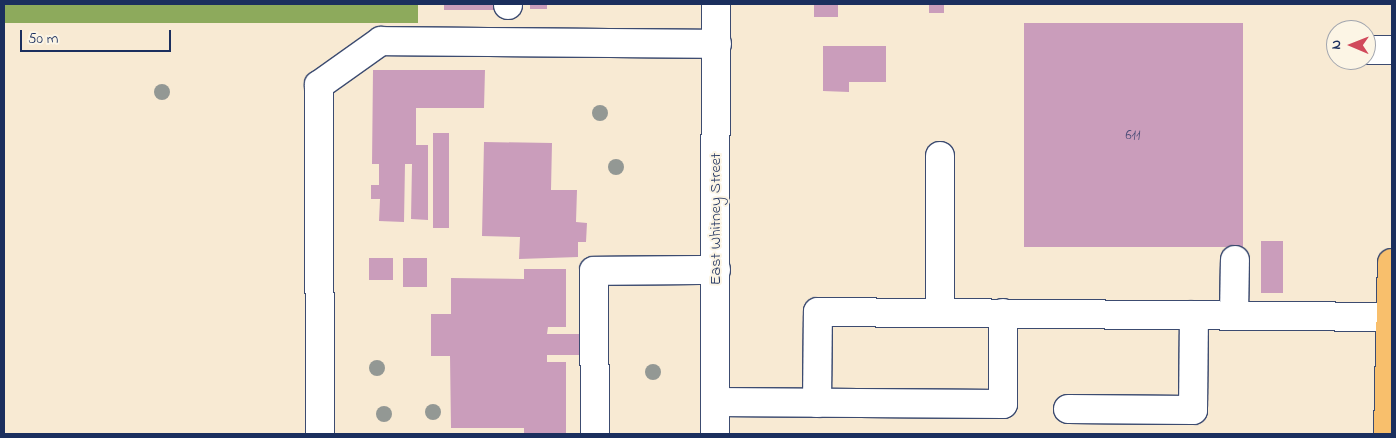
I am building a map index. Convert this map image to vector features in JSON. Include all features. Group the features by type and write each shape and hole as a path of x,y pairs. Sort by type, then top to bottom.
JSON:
{"main road":[{"path":"1388,434 1392,263"}],"street":[{"name":"East Whitney Street","path":"714,434 716,4"},
{"path":"320,434 319,85 381,41 717,44"},
{"path":"1376,50 1392,50"},
{"path":"940,156 940,312"},
{"path":"1234,315 1235,260"},
{"path":"595,434 594,271 716,270"},
{"path":"817,402 818,312 1391,317"},
{"path":"715,402 1003,404 1003,313"},
{"path":"1068,409 1193,410 1194,315"}],"green space":[{"path":"4,4 418,4 418,23 4,23"}],"building":[{"path":"444,4 495,4 495,10 444,10"},
{"path":"530,4 547,4 547,9 530,9"},
{"path":"814,4 838,4 838,17 814,17"},
{"path":"929,4 944,4 944,13 929,13"},
{"path":"1024,23 1243,23 1243,247 1024,247"},
{"path":"823,46 886,46 886,82 849,82 849,92 823,91"},
{"path":"373,70 485,70 484,108 416,108 416,145 428,145 428,220 411,219 412,164 405,164 404,222 379,221 380,199 371,199 371,185 379,185 379,164 372,164"},
{"path":"433,133 449,133 449,228 433,228"},
{"path":"484,142 552,143 551,190 577,190 576,222 587,223 586,242 578,242 578,257 519,259 520,237 482,236"},
{"path":"1261,241 1283,241 1283,293 1261,293"},
{"path":"369,258 393,258 393,280 369,280"},
{"path":"403,258 427,258 427,287 403,287"},
{"path":"524,269 566,269 566,327 548,327 547,334 583,334 584,355 547,355 547,362 566,362 566,434 524,434 524,428 451,428 450,356 431,356 431,314 451,314 451,278 524,279"}]}
